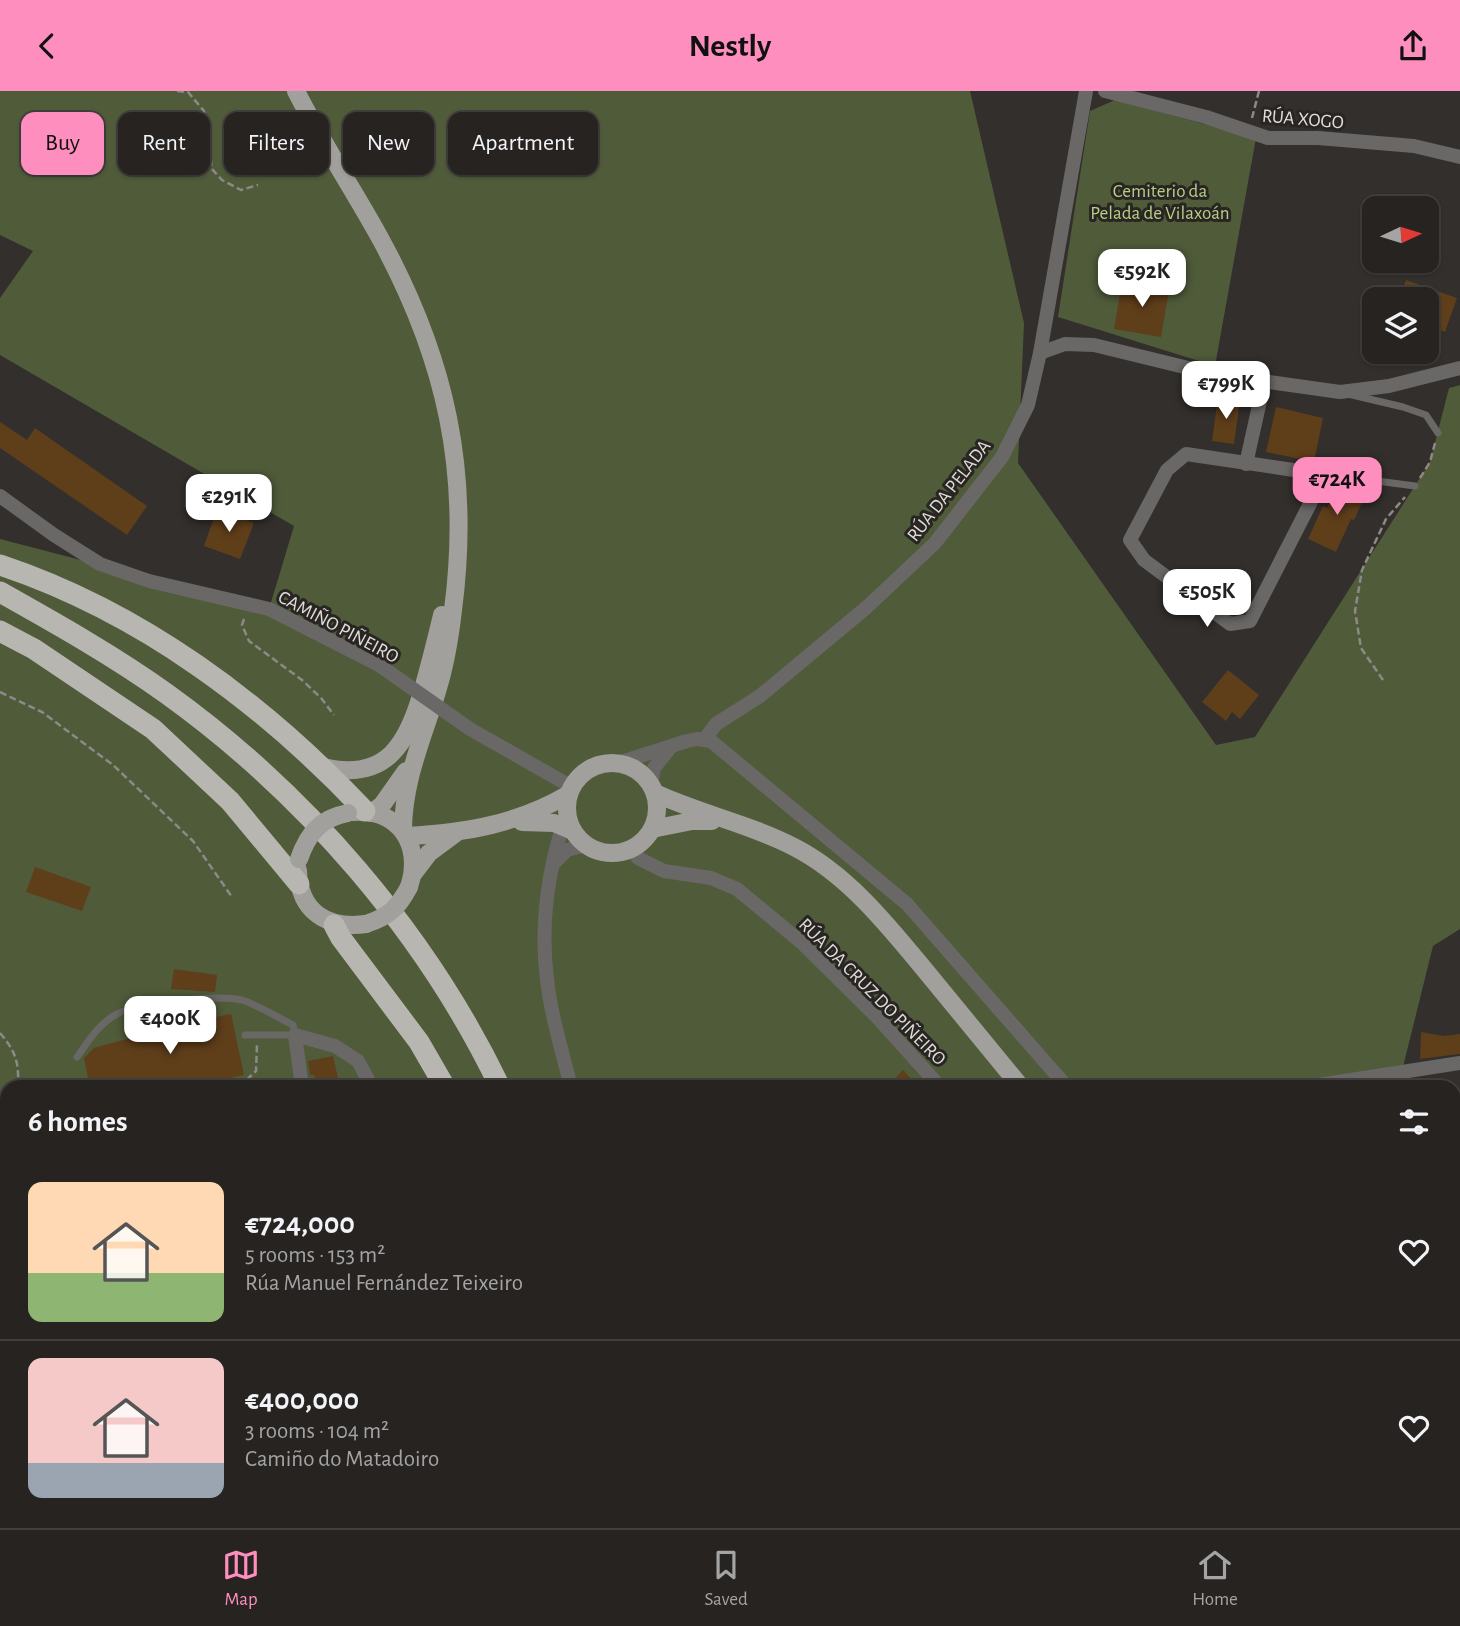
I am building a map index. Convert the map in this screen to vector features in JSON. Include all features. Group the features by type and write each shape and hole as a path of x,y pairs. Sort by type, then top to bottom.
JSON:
{"highway":[{"path":"0,565 79,597 187,658 228,687 323,767 361,812"},
{"path":"0,592 66,628 167,694 229,743 287,796 337,847 430,965 463,1018 496,1080"},
{"path":"0,631 34,649 153,729 230,801 299,884"},
{"path":"334,925 419,1042 441,1080"}],"main road":[{"path":"296,91 380,239 416,311 437,366 452,433 460,505 459,566 448,650 426,728 413,759 382,805 361,812 336,815 318,825 306,840 299,859 299,884 303,897 322,919 334,925 366,924 384,918 394,911 429,853 456,833"},
{"path":"323,767 339,771 360,771 378,765 399,747 414,722 444,603 459,566"},
{"path":"411,880 414,861 405,833 403,810 413,759"},
{"path":"361,812 388,818 405,833 456,833 503,823 547,807 570,791 583,773 600,764 618,763 633,768 653,789 684,807 796,848 831,873 877,912 1015,1080"},
{"path":"503,823 567,823 586,845 604,853 623,852 640,844 652,829 657,812 653,789"},
{"path":"567,823 570,791"},
{"path":"652,829 692,821 714,821 740,826"}],"street":[{"name":"RÚA DA PELADA","path":"705,739 716,724 760,696 867,607 935,543 1002,457 1028,405 1040,353 1086,91"},
{"name":"RÚA XOGO","path":"1105,91 1144,100 1268,138 1318,138 1414,146 1460,157"},
{"path":"1040,353 1065,344 1094,345 1213,374 1340,392 1390,386 1460,368"},
{"path":"1246,464 1264,383"},
{"path":"1185,454 1246,464 1307,472 1316,492 1251,621 1230,624 1144,560 1130,540 1167,470 1185,454"},
{"name":"CAMIÑO PIÑEIRO","path":"0,496 100,564 149,581 269,609 379,665 470,729 570,791"},
{"path":"618,763 687,741 705,739 723,750 907,904 1061,1080"},
{"path":"653,789 654,768 671,747"},
{"path":"567,823 552,865 546,900 544,952 548,989 568,1080"},
{"path":"552,865 567,850 586,845"},
{"name":"RÚA DA CRUZ DO PIÑEIRO","path":"632,849 638,858 664,871 711,878 737,888 801,942 877,1017 934,1080"},
{"path":"301,1080 295,1035 335,1046 358,1062 368,1080"},
{"path":"1351,1080 1460,1063"}],"lane":[{"path":"1340,392 1426,415 1438,433"},
{"path":"1307,472 1415,486"},
{"path":"77,1057 98,1029 117,1014 172,1002 242,1000 293,1025 295,1035 245,1035"}],"path":[{"path":"177,91 188,92 204,111 212,169 222,180 241,190 258,185"},
{"path":"1249,132 1259,91"},
{"path":"1383,680 1360,648 1355,611 1362,570 1385,519 1415,486 1430,462 1438,433"},
{"path":"249,604 242,625 249,641 302,680 334,715"},
{"path":"0,692 43,712 113,765 192,841 232,897"},
{"path":"0,1033 15,1051 18,1080"},
{"path":"246,1080 256,1071 256,1035"}],"green space":[{"path":"0,91 970,91 1024,323 1018,463 1216,745 1255,737 1430,462 1449,388 1460,385 1460,929 1433,946 1400,1080 0,1080 0,539 269,609 294,526 0,355 0,298 33,251 0,235"},
{"name":"Cemiterio da Pelada de Vilaxoán","path":"1115,100 1256,138 1215,366 1058,317 1090,111"}],"building":[{"path":"1406,280 1426,287 1403,287"},
{"path":"1122,282 1169,290 1161,337 1114,329"},
{"path":"1439,292 1457,298 1445,332 1439,330"},
{"path":"1218,397 1240,400 1234,444 1212,441"},
{"path":"1276,407 1323,418 1314,462 1266,452"},
{"path":"0,422 27,440 35,428 147,506 127,535 0,448"},
{"path":"1339,482 1366,494 1336,552 1308,539 1323,506 1327,508"},
{"path":"217,509 254,523 240,559 204,546"},
{"path":"1228,670 1259,695 1240,719 1232,712 1226,721 1202,702"},
{"path":"35,867 91,887 82,911 26,892"},
{"path":"174,969 217,975 215,992 171,989"},
{"path":"192,1010 195,1021 231,1014 244,1075 221,1080 89,1080 84,1058 94,1048 134,1037 143,1039 171,1033 167,1016"},
{"path":"1421,1032 1443,1036 1460,1034 1460,1054 1420,1059"},
{"path":"333,1056 338,1080 315,1080 314,1075 310,1075 308,1061"},
{"path":"903,1070 912,1080 894,1080"}]}
